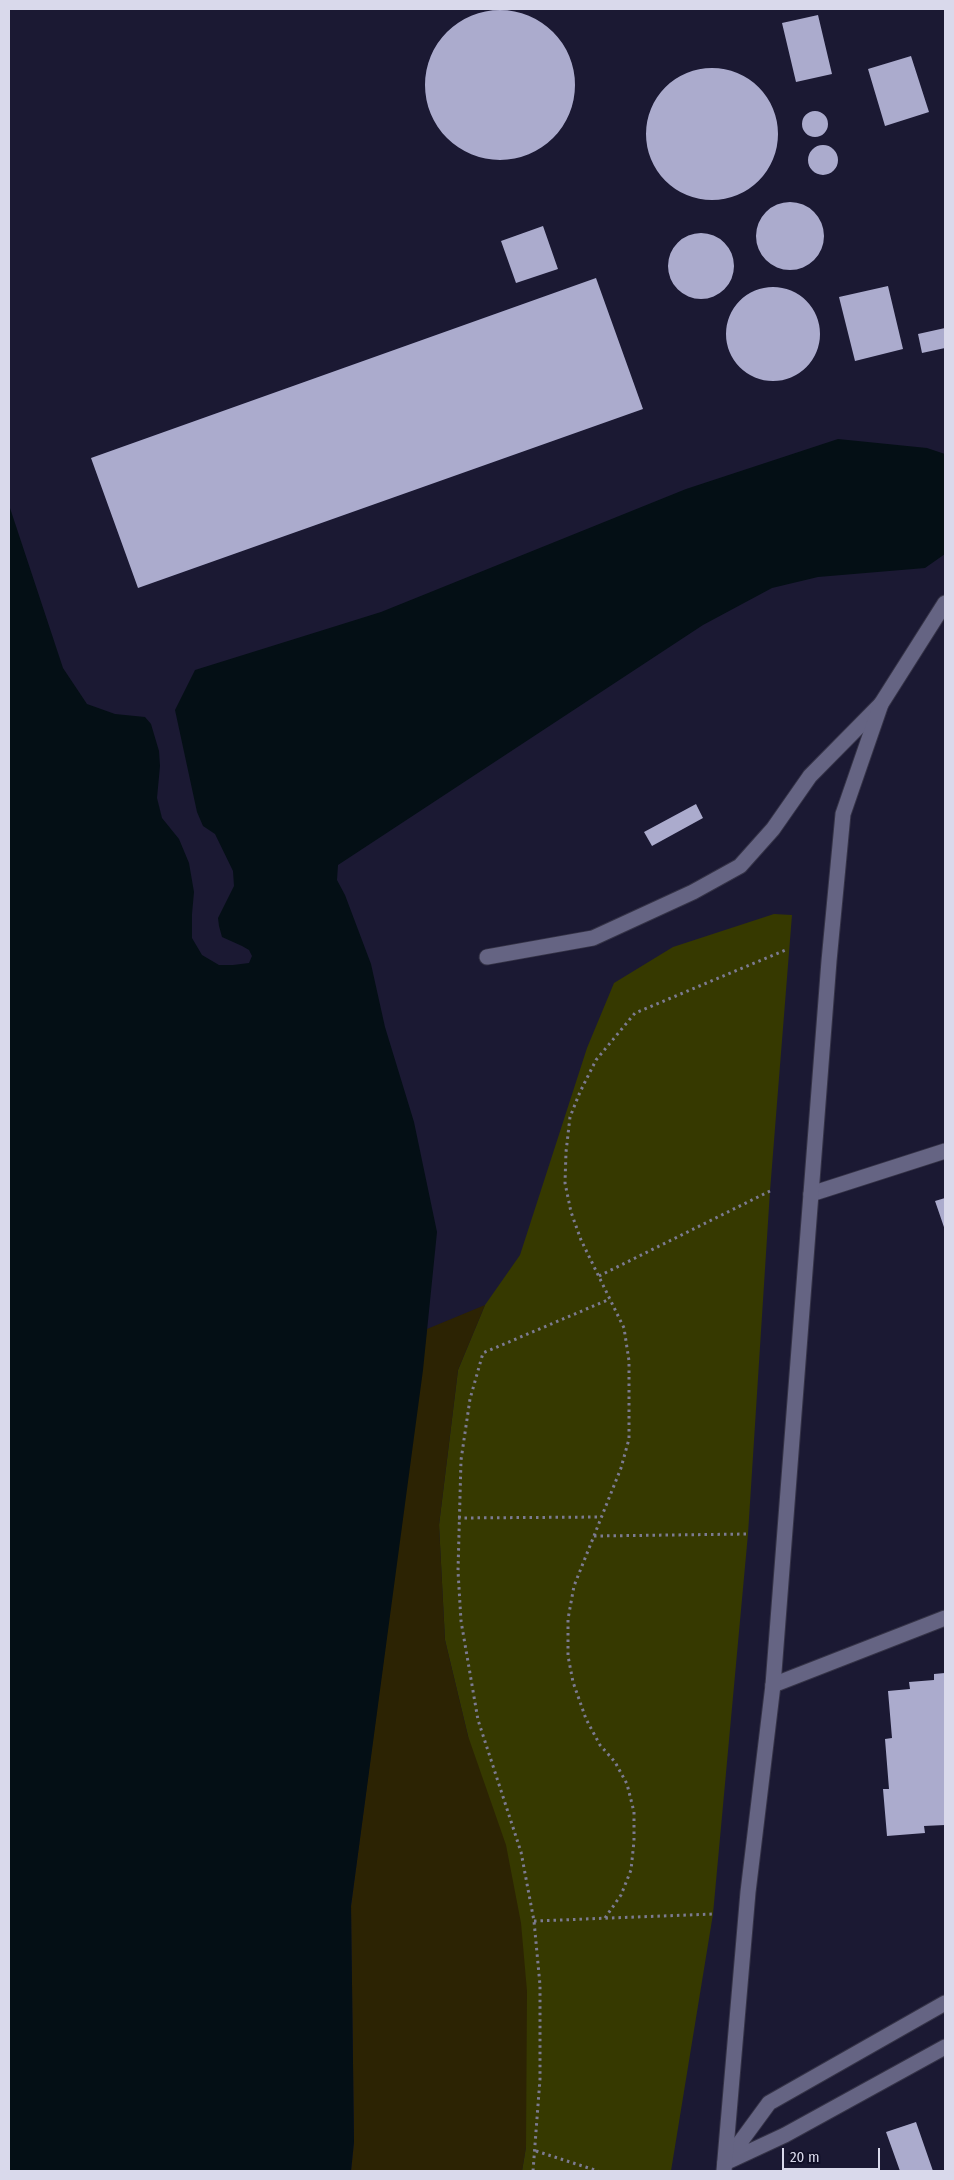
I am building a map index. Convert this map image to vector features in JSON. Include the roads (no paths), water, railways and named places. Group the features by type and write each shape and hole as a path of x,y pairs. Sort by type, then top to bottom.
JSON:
{"street":[{"path":"487,957 593,938 693,892 740,866 773,829 810,776 881,704 945,603"},
{"path":"725,2167 748,1892 773,1685 843,814 881,704"},
{"path":"811,1194 945,1151"},
{"path":"773,1685 945,1618"},
{"path":"725,2167 769,2103 945,2003"},
{"path":"725,2167 945,2047"}]}
